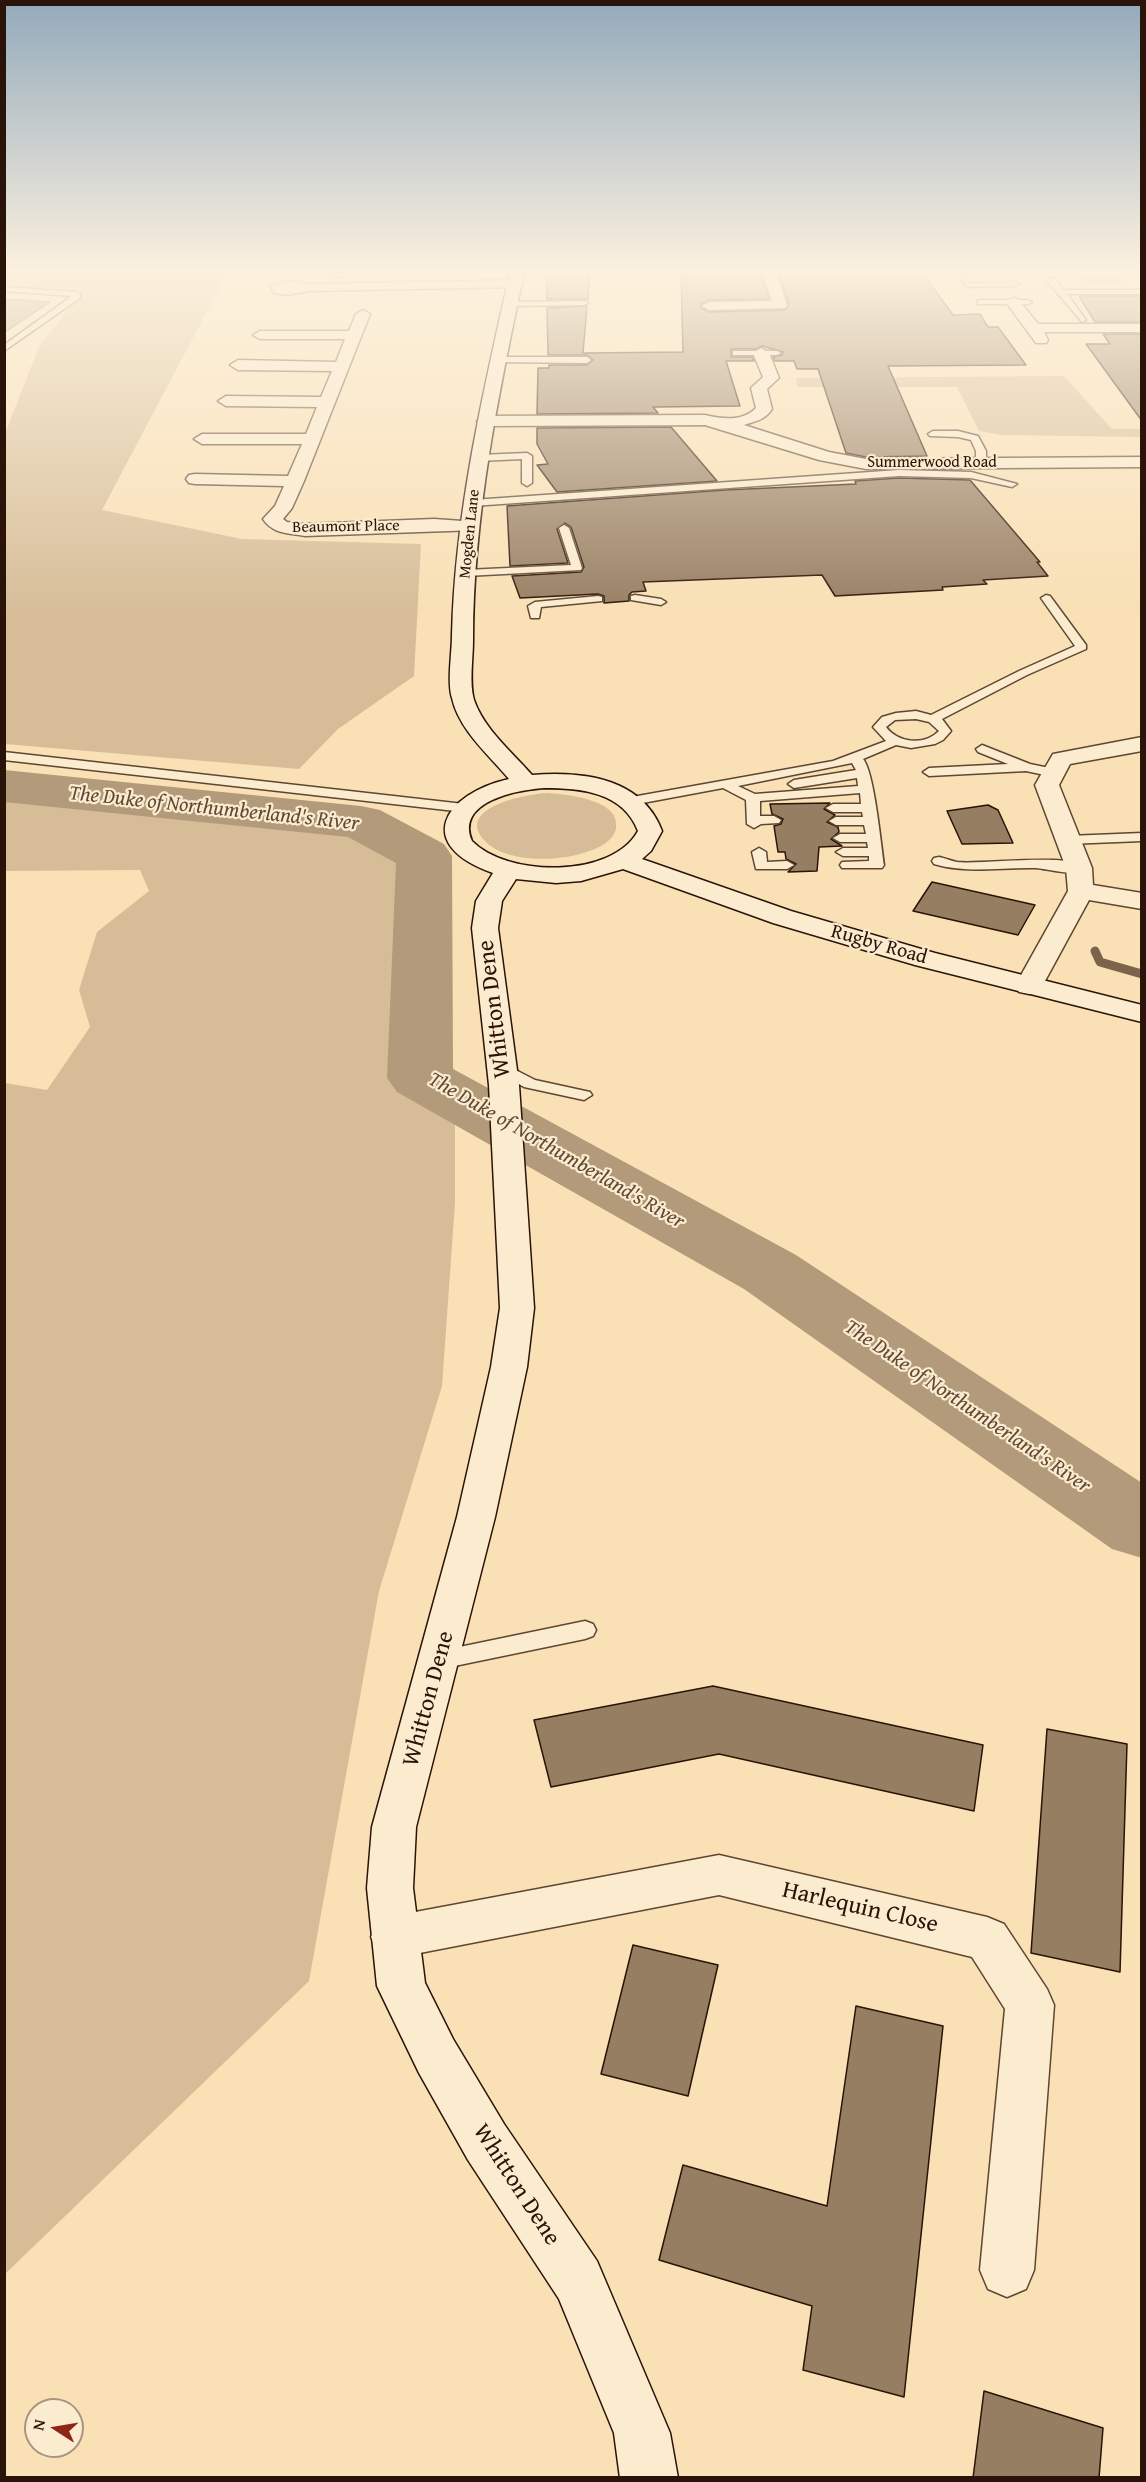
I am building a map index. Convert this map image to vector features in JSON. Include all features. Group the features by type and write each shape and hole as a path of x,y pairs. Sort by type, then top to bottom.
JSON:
{"street":[{"name":"Beaumont Place","path":"334,384 283,508 272,519 282,527 305,530 434,525 470,526"},
{"name":"Mogden Lane","path":"493,384 479,458 470,526 463,605 462,697 471,720 525,782"},
{"name":"Summerwood Road","path":"728,425 757,416 764,409 759,388 764,384"},
{"path":"226,401 328,402"},
{"name":"Summerwood Road","path":"485,421 705,420 728,425 837,461 866,464 1142,462"},
{"path":"202,438 311,439"},
{"path":"195,479 295,480"},
{"path":"1029,987 1080,880 1047,785 1061,759 1142,744"},
{"path":"557,781 612,790 632,801 646,815 650,831 641,847 622,861 597,870 568,875 537,875 508,870 484,862 467,851 457,838 456,825 464,808 500,789 525,782 557,781"},
{"name":"Rugby Road","path":"622,861 782,917 1029,987 1142,1014"},
{"name":"Whitton Dene","path":"508,870 489,901 485,928 503,1077 517,1308 509,1367 481,1494 440,1660 394,1827 390,1888 394,1937 401,1986 436,2056 486,2142 578,2280 642,2433 649,2478"},
{"path":"1080,880 1142,901"},
{"name":"Harlequin Close","path":"394,1937 719,1875 987,1938 1030,2005 1007,2270"}],"lane":[{"path":"933,434 958,434 975,438 981,451 981,463"},
{"path":"479,458 527,456 527,483"},
{"path":"473,503 899,473 971,475 1012,484"},
{"path":"466,573 577,568 564,528"},
{"path":"634,597 661,602"},
{"path":"933,719 1023,673 1082,647 1046,598"},
{"path":"535,616 534,606 539,604 598,600"},
{"path":"916,715 933,719 941,724 945,731 940,738 928,743 912,744 895,741 884,735 879,727 884,720 894,716 916,715"},
{"path":"632,801 835,764 895,741"},
{"path":"982,749 1026,767 1054,774"},
{"path":"4,756 464,808"},
{"path":"843,852 874,845 862,766 854,758"},
{"path":"929,772 1026,767"},
{"path":"751,809 863,773"},
{"path":"724,784 751,809 772,814"},
{"path":"751,809 866,789"},
{"path":"835,814 869,814"},
{"path":"1068,840 1142,837"},
{"path":"759,854 761,866 786,860"},
{"path":"939,861 956,866 1037,864 1080,880"},
{"path":"503,1077 584,1095"},
{"path":"440,1660 585,1630"}],"shaded area":[{"path":"25,384 169,384 102,510 242,539 421,544 414,676 338,729 299,769 5,744 4,436"},
{"path":"797,384 1071,384 1112,429 1141,429 1141,437 1001,435 979,431 957,387 797,387"},
{"path":"5,792 276,821 331,809 394,818 438,888 438,1014 455,1116 455,1203 442,1386 379,1591 309,1981 5,2274 5,1083 47,1090 90,1027 79,990 97,932 149,891 140,870 5,871"},
{"path":"546,793 590,800 610,811 615,819 616,829 612,837 593,850 578,855 549,859 519,857 505,853 493,848 484,840 478,829 479,819 486,811 497,804"}],"building":[{"path":"538,384 733,384 740,406 653,407 658,413 537,414"},
{"path":"823,384 896,384 927,456 866,457 846,453"},
{"path":"1115,384 1142,384 1142,421"},
{"path":"671,427 717,481 557,492 537,465 548,464 537,444 537,428"},
{"path":"899,478 970,480 1040,562 1037,562 1048,576 983,580 987,584 942,587 943,590 835,596 822,575 643,582 646,591 632,592 629,595 629,601 604,603 604,596 598,594 520,598 512,576 581,572 584,567 571,527 565,523 557,529 568,563 510,566 507,506 725,490 856,484 855,481"},
{"path":"830,803 824,809 835,815 827,822 838,827 839,832 831,839 842,846 819,847 817,871 788,872 796,864 786,859 785,852 778,852 774,826 781,824 783,819 772,814 770,804"},
{"path":"988,805 998,810 1013,843 962,844 947,811"},
{"path":"932,882 1035,905 1018,935 913,911"},
{"path":"713,1686 983,1745 974,1811 719,1754 551,1787 534,1720"},
{"path":"1047,1729 1127,1744 1120,1972 1031,1953"},
{"path":"633,1945 718,1965 688,2096 601,2074"},
{"path":"856,2006 943,2026 904,2397 803,2370 812,2306 659,2260 683,2165 827,2206"},
{"path":"984,2391 1103,2428 1099,2478 973,2478"}],"waterway":[{"name":"The Duke of Northumberland's River","path":"4,786 361,822 424,856 420,1078 770,1272 1142,1526"},
{"path":"1095,951 1100,962 1142,974"}]}
